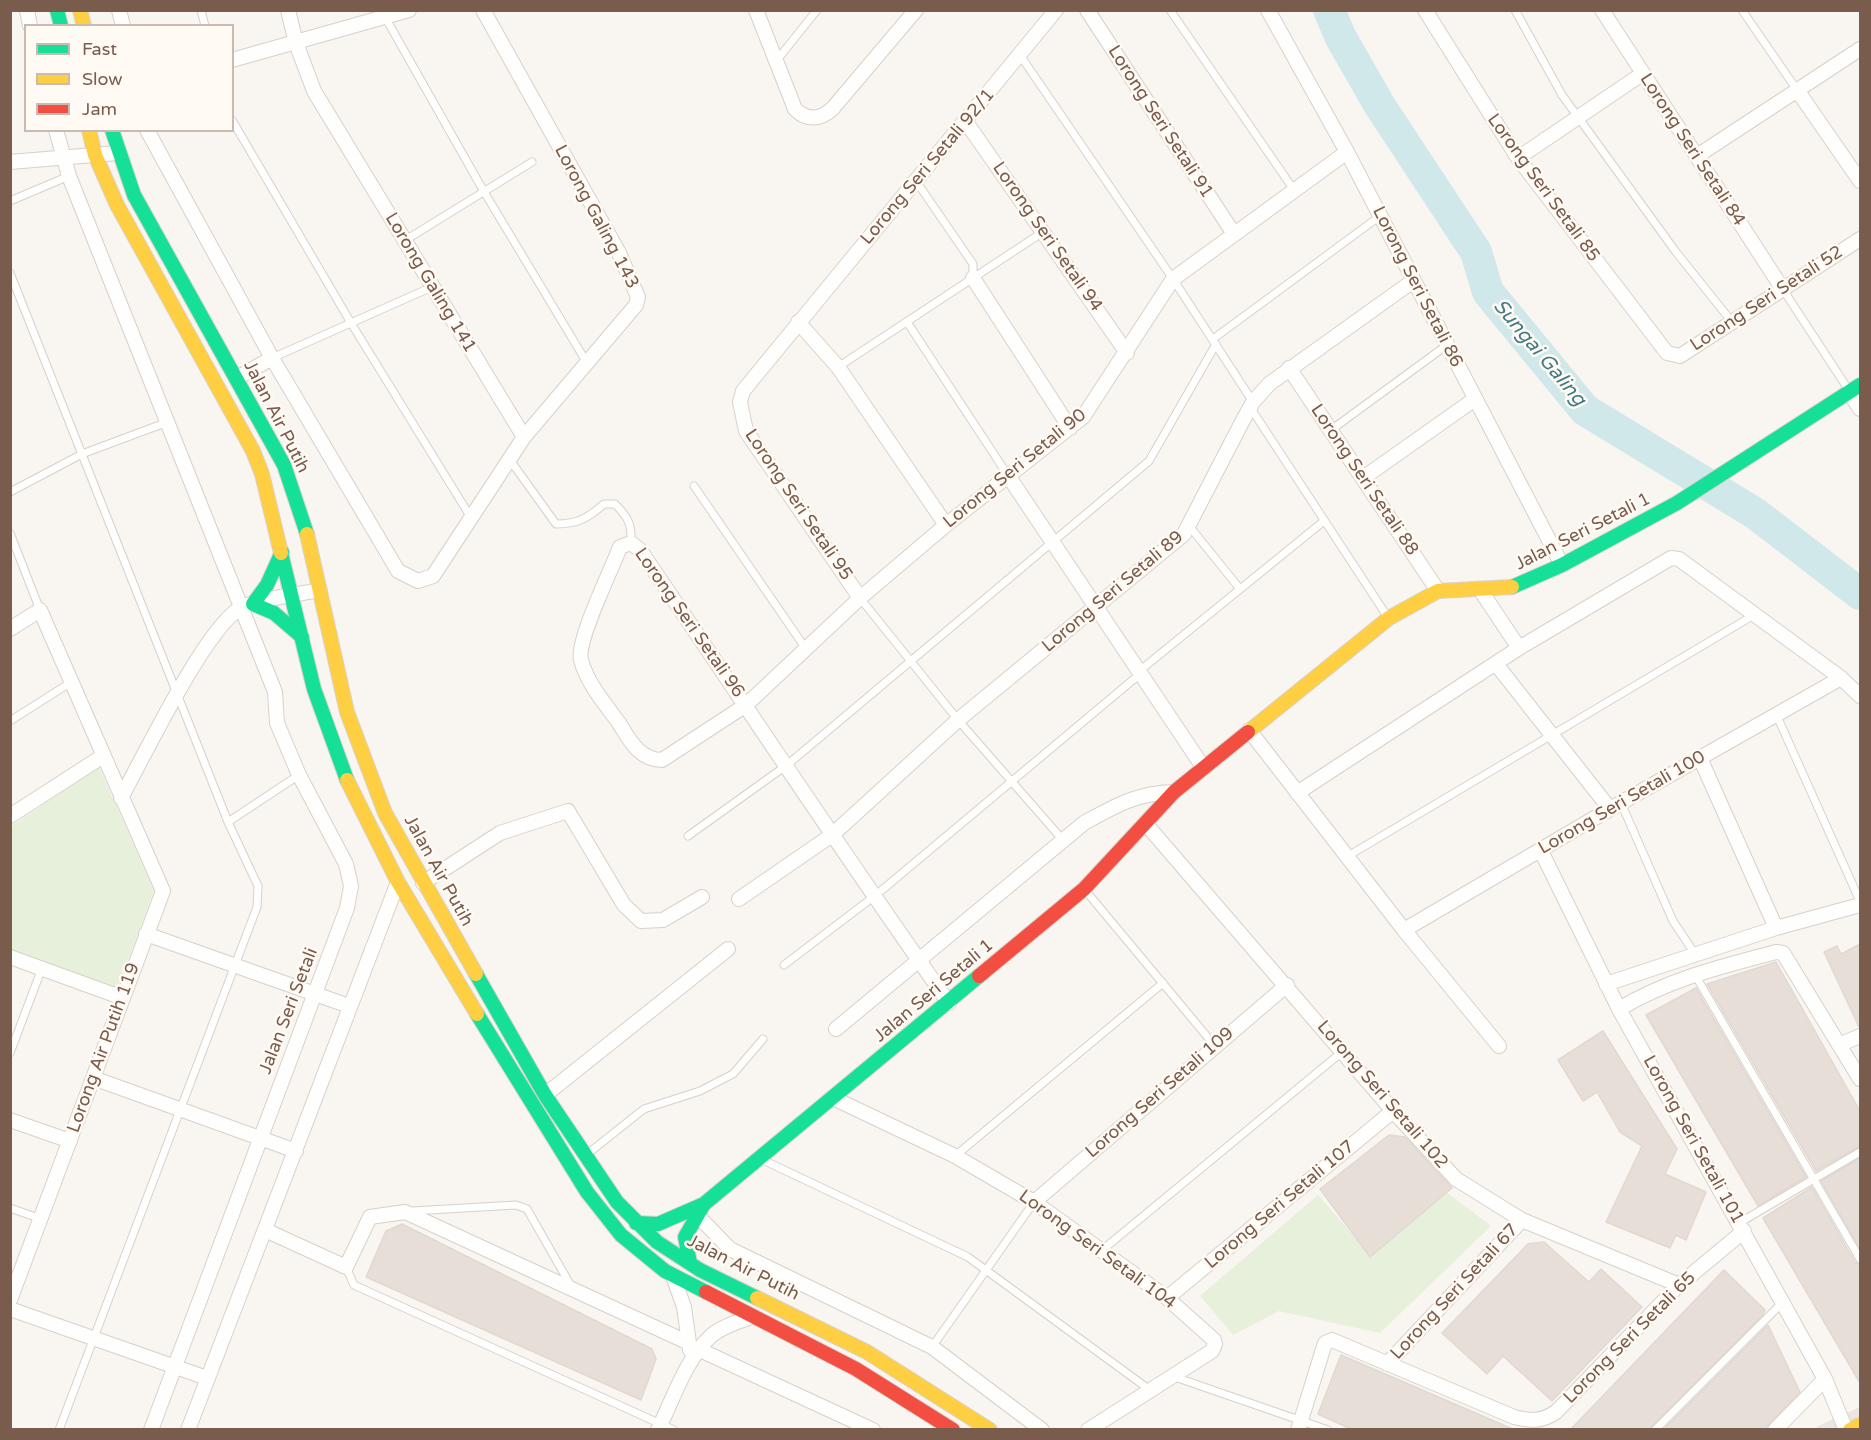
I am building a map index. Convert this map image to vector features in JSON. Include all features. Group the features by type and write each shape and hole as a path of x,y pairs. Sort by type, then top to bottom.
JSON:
{"street":[{"name":"Lorong Galing 141","path":"288,10 296,43 314,91 524,437"},
{"path":"234,59 409,10"},
{"name":"Lorong Galing 143","path":"483,10 637,289 636,305 524,437"},
{"path":"756,10 795,109 807,116 825,116 916,10"},
{"name":"Lorong Seri Setali 92/1","path":"798,322 966,122 1056,10"},
{"name":"Lorong Seri Setali 91","path":"1087,10 1233,234"},
{"name":"Lorong Seri Setali 86","path":"1268,10 1347,152 1562,565"},
{"name":"Lorong Seri Setali 85","path":"1425,10 1518,158 1667,353 1673,356"},
{"name":"Lorong Seri Setali 84","path":"1602,10 1782,288"},
{"path":"1697,156 1860,49"},
{"path":"1518,158 1642,74"},
{"path":"1797,90 1860,181"},
{"name":"Lorong Seri Setali 94","path":"966,122 1127,353"},
{"name":"Jalan Seri Setali","path":"56,132 69,176 165,423 247,606 275,692 277,723 299,775 346,864 351,886 347,908 151,1430"},
{"name":"Jalan Air Putih","path":"89,132 95,155 117,205 252,451 262,474 314,689 345,775 398,882 531,1105 586,1192 621,1235 644,1257 673,1276 856,1370 953,1430"},
{"name":"Jalan Air Putih","path":"113,132 134,195 284,465 305,525 347,712 385,813 545,1095 584,1156 617,1202 657,1242 690,1263 867,1352 990,1430"},
{"path":"148,132 272,358 398,571 418,581 433,576 470,516 524,437"},
{"name":"Lorong Seri Setali 90","path":"631,543 620,548 582,642 581,660 588,678 636,748 652,759 662,760 746,705 860,598 946,525 1070,428 1091,409 1173,279 1347,152"},
{"path":"10,162 118,153"},
{"name":"Lorong Seri Setali 52","path":"1673,356 1680,356 1860,239"},
{"path":"973,278 1070,428"},
{"name":"Lorong Seri Setali 89","path":"740,899 831,835 958,720 1190,527 1252,405 1289,368 1413,280"},
{"path":"798,322 838,367 946,525"},
{"name":"Lorong Seri Setali 95","path":"798,322 750,379 740,402 741,414 746,430 860,598"},
{"path":"237,378 272,358"},
{"name":"Lorong Seri Setali 88","path":"1289,368 1438,591"},
{"path":"1855,388 1860,409"},
{"name":"Jalan Seri Setali 1","path":"690,1263 685,1237 701,1210 1084,888 1174,792 1203,767 1389,618 1438,591 1480,591 1524,584 1677,503 1855,388"},
{"path":"1363,478 1475,399"},
{"path":"1009,477 1203,767"},
{"name":"Lorong Seri Setali 96","path":"631,543 640,550 787,765 831,835 949,1003"},
{"path":"121,798 178,695 220,626 247,606 267,585 282,552"},
{"path":"1297,793 1519,648 1671,558 1679,559 1841,678 1860,696"},
{"path":"247,606 320,590"},
{"path":"1480,591 1519,648"},
{"path":"247,606 274,613 302,637"},
{"path":"10,629 40,610"},
{"name":"Lorong Air Putih 119","path":"10,1300 162,891 40,610"},
{"path":"1496,664 1553,736 1615,806"},
{"name":"Lorong Seri Setali 100","path":"1404,930 1615,806 1841,678"},
{"path":"1249,730 1404,930 1499,1046"},
{"path":"10,816 103,756"},
{"path":"1700,758 1776,928"},
{"name":"Jalan Seri Setali 1","path":"837,1029 1062,839 1084,823 1128,799 1148,793 1174,792"},
{"path":"423,883 500,833 568,811 619,896 641,921 663,920 702,897"},
{"name":"Lorong Seri Setali 102","path":"1145,823 1287,985 1393,1111 1456,1179 1522,1220 1679,1285"},
{"name":"Lorong Seri Setali 101","path":"1541,851 1619,1009 1784,1301 1848,1430"},
{"path":"188,1430 398,882"},
{"path":"1606,984 1860,903"},
{"path":"146,934 349,1006"},
{"path":"545,1095 728,949"},
{"path":"1619,1009 1645,994 1694,973 1776,952 1783,953 1841,1044 1860,1079"},
{"path":"10,957 123,998"},
{"name":"Lorong Seri Setali 109","path":"1034,1202 1287,985"},
{"path":"1841,1044 1860,1036"},
{"path":"93,1078 296,1151"},
{"name":"Lorong Seri Setali 104","path":"832,1098 955,1156 1034,1202 1167,1298 1210,1335 1215,1344 1212,1350 1088,1430"},
{"name":"Lorong Seri Setali 107","path":"1167,1298 1393,1111"},
{"path":"10,1120 70,1141"},
{"path":"701,1210 730,1249 932,1347 1042,1430"},
{"name":"Jalan Seri Setali 1","path":"636,1222 648,1225 658,1224 701,1210"},
{"path":"265,1230 346,1267 370,1217 405,1212 573,1289 694,1351 873,1430"},
{"name":"Lorong Seri Setali 67","path":"1387,1364 1522,1220"},
{"name":"Lorong Seri Setali 65","path":"1300,1424 1328,1341 1514,1417 1546,1424 1679,1285 1742,1227"},
{"path":"673,1276 684,1307 694,1351"},
{"path":"10,1310 207,1378"},
{"path":"664,1428 694,1351 721,1329 751,1317"},
{"path":"1775,1430 1825,1380"},
{"path":"1848,1430 1860,1425"}],"lane":[{"path":"777,60 817,10"},
{"path":"1170,10 1294,190"},
{"path":"1515,10 1562,95 1676,252 1732,322"},
{"path":"1742,10 1797,90"},
{"path":"385,17 483,190 587,363"},
{"path":"1020,55 1173,279 1324,521 1389,618"},
{"path":"234,123 351,323 470,516"},
{"path":"404,241 483,190 532,162"},
{"path":"10,201 69,176"},
{"path":"916,181 973,264 973,278"},
{"path":"688,836 787,765 1149,461 1214,342 1380,216"},
{"path":"838,367 1043,232"},
{"path":"10,273 228,822 258,886 257,906 59,1430"},
{"path":"272,358 432,287"},
{"path":"1782,288 1855,388"},
{"path":"907,322 1009,477"},
{"path":"1331,430 1447,345"},
{"path":"10,492 82,454 165,423"},
{"path":"509,458 556,524 573,524 588,519 604,504 615,504 627,516 632,527 631,543"},
{"path":"694,486 806,649"},
{"path":"784,965 876,896 1012,779 1324,521"},
{"path":"1190,527 1240,589"},
{"path":"10,533 40,610"},
{"path":"860,598 958,720 1012,779 1062,839"},
{"path":"1348,856 1754,615"},
{"path":"10,721 72,681"},
{"path":"1776,714 1860,903"},
{"path":"228,822 299,775"},
{"path":"1615,806 1673,921 1695,954"},
{"path":"1084,888 1215,1046"},
{"path":"10,1053 42,969"},
{"path":"1694,973 1860,1258"},
{"path":"955,1156 1163,982"},
{"path":"584,1156 644,1109 700,1091 733,1074 763,1039"},
{"path":"1101,1251 1342,1052"},
{"path":"1742,1227 1860,1152"},
{"path":"761,1158 955,1250 1150,1390"},
{"path":"932,1347 1034,1202"},
{"path":"405,1212 516,1205 528,1209 573,1289"},
{"path":"10,1208 41,1219"},
{"path":"346,1267 354,1285 664,1428"},
{"path":"1655,1430 1784,1301"},
{"path":"1171,1376 1300,1424 1328,1430"}],"shaded area":[{"path":"1860,1407 1860,1429 1815,1430 1818,1426"}],"green space":[{"path":"99,767 154,891 117,990 11,951 10,827"},
{"path":"1442,1189 1491,1226 1380,1333 1279,1311 1233,1335 1200,1296 1318,1195 1369,1253"}],"building":[{"path":"1860,944 1859,1027 1824,952 1837,946 1841,954"},
{"path":"1776,962 1860,1111 1860,1146 1816,1171 1707,984"},
{"path":"1696,988 1806,1177 1758,1206 1646,1015"},
{"path":"1603,1031 1677,1149 1665,1174 1706,1192 1686,1240 1676,1235 1670,1248 1606,1222 1642,1146 1620,1132 1597,1092 1583,1101 1558,1060"},
{"path":"1389,1135 1405,1137 1452,1188 1370,1257 1320,1189"},
{"path":"1860,1158 1860,1249 1821,1181"},
{"path":"1812,1187 1855,1262 1860,1265 1860,1383 1763,1218"},
{"path":"402,1224 652,1349 656,1359 641,1400 366,1277 386,1231"},
{"path":"1544,1242 1589,1282 1601,1269 1642,1307 1552,1401 1503,1356 1487,1374 1442,1333 1528,1244"},
{"path":"1724,1270 1765,1310 1763,1315 1649,1430 1570,1430"},
{"path":"1768,1325 1800,1392 1764,1430 1663,1430"},
{"path":"1341,1355 1515,1430 1353,1430 1318,1414"}],"waterway":[{"name":"Sungai Galing","path":"1329,10 1341,38 1380,106 1476,252 1488,292 1585,410 1756,514 1860,594"}],"traffic: fast":[{"path":"57,10 60,24"},
{"path":"113,132 134,195 284,465 307,534"},
{"path":"1512,587 1562,565 1677,503 1860,385"},
{"path":"282,552 267,585 253,604 274,613 302,637"},
{"path":"281,553 314,689 347,780"},
{"path":"476,974 545,1095 617,1202 657,1242 700,1270 757,1298"},
{"path":"636,1223 658,1224 704,1204 979,976"},
{"path":"477,1014 587,1192 621,1235 665,1271 706,1292"},
{"path":"690,1263 685,1237 704,1204"}],"traffic: slow":[{"path":"80,10 84,24"},
{"path":"89,132 95,155 117,205 253,451 262,474 281,553"},
{"path":"307,534 347,712 385,813 476,974"},
{"path":"1248,732 1389,618 1438,591 1512,587"},
{"path":"347,780 398,882 477,1014"},
{"path":"757,1298 867,1352 990,1430"},
{"path":"1850,1430 1860,1425"}],"traffic: jam":[{"path":"979,976 1084,889 1174,792 1248,732"},
{"path":"706,1292 856,1369 953,1430"}]}
